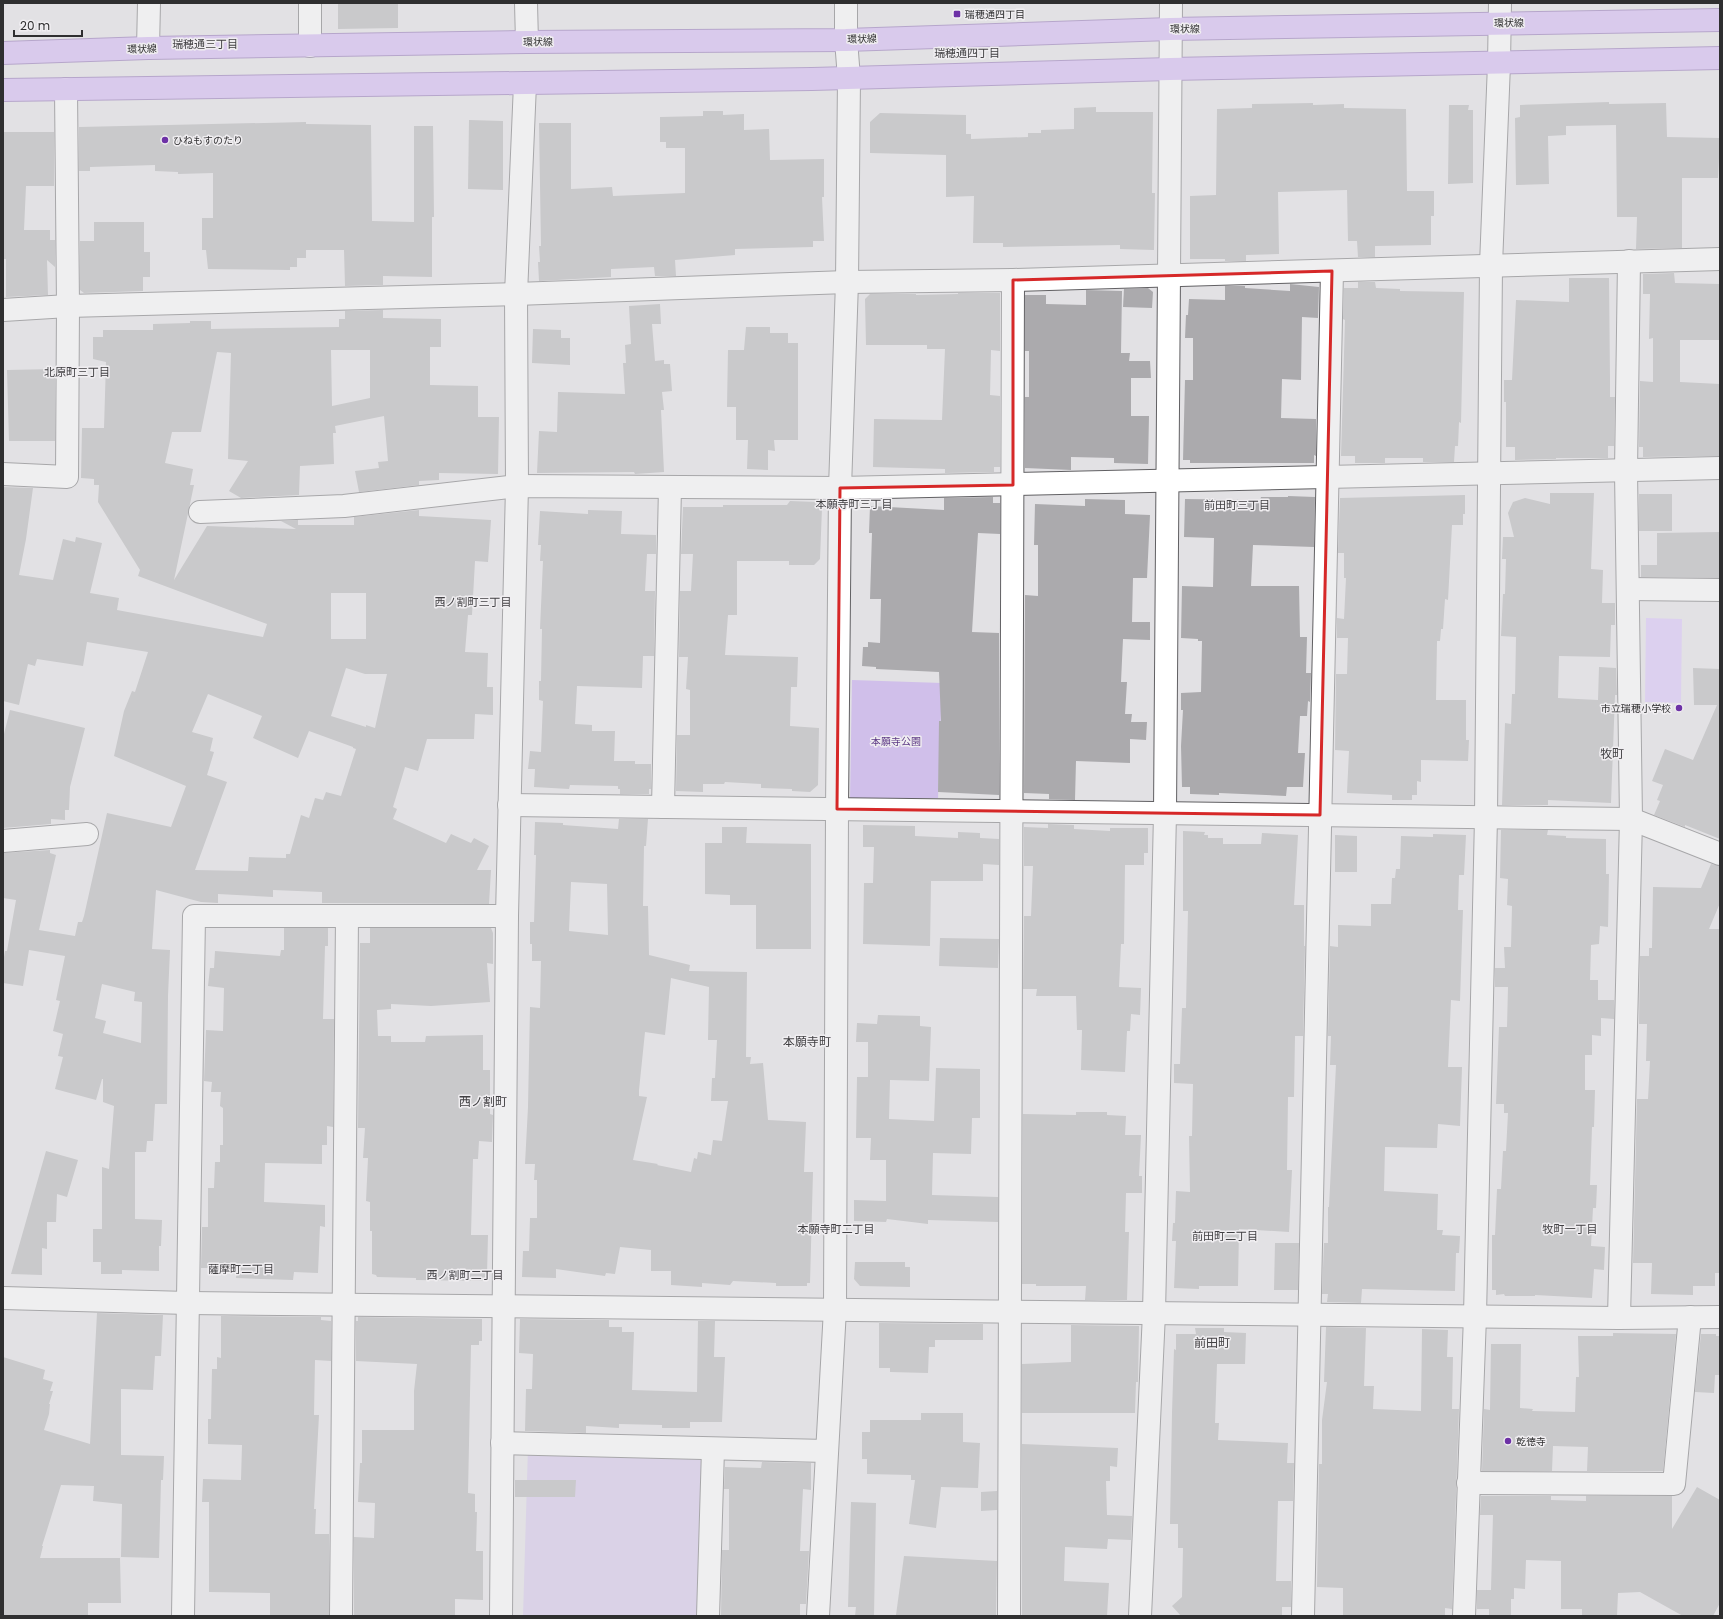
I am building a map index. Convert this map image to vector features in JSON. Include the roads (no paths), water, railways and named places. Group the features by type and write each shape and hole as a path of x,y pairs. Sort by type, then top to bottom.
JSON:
{"main road":[{"name":"環状線","path":"3,53 148,48 528,42 846,40 1170,29 1500,13 1720,20"},
{"path":"3,90 525,84 849,78 1170,69 1499,64 1720,58"}],"street":[{"path":"148,48 149,3"},
{"path":"310,3 310,46"},
{"path":"526,3 528,42"},
{"path":"818,1616 835,1309 836,809 840,488 847,282 849,78 846,40 846,3"},
{"path":"1140,1616 1154,1313 1165,813 1171,3"},
{"path":"1464,1616 1475,1316 1486,817 1491,265 1500,13"},
{"path":"501,1616 502,1307 507,916 517,486 516,294 525,84"},
{"path":"3,474 68,477 66,89"},
{"path":"3,310 68,306 516,294 847,282 1013,280 1720,259"},
{"path":"1619,1318 1631,819 1626,470 1629,262"},
{"path":"1303,1616 1332,271"},
{"path":"1009,1616 1013,280"},
{"path":"200,512 344,506 517,486 840,488 1720,468"},
{"path":"663,807 670,487"},
{"path":"1628,589 1720,590"},
{"path":"509,805 1631,819 1720,854"},
{"path":"3,841 87,834"},
{"path":"183,1616 194,916 507,916"},
{"path":"341,1616 347,916"},
{"path":"3,1298 188,1304 835,1309 1619,1318 1720,1317"},
{"path":"1468,1483 1674,1484 1690,1317"},
{"path":"502,1444 827,1451"},
{"path":"708,1616 713,1449"}],"place":[{"name":"瑞穂通四丁目","path":"957,14"},
{"name":"ひねもすのたり","path":"165,140"},
{"name":"市立瑞穂小学校","path":"1679,708"},
{"name":"乾徳寺","path":"1508,1441"}],"district":[{"name":"瑞穂通三丁目","path":"205,44"},
{"name":"瑞穂通四丁目","path":"967,53"},
{"name":"北原町三丁目","path":"77,372"},
{"name":"本願寺町三丁目","path":"854,504"},
{"name":"前田町三丁目","path":"1237,505"},
{"name":"西ノ割町三丁目","path":"473,602"},
{"name":"牧町","path":"1612,753"},
{"name":"本願寺町","path":"807,1041"},
{"name":"西ノ割町","path":"483,1101"},
{"name":"本願寺町二丁目","path":"836,1229"},
{"name":"牧町一丁目","path":"1570,1229"},
{"name":"前田町二丁目","path":"1225,1236"},
{"name":"薩摩町二丁目","path":"241,1269"},
{"name":"西ノ割町二丁目","path":"465,1275"},
{"name":"前田町","path":"1212,1342"}],"park label":[{"name":"本願寺公園","path":"896,741"}]}
